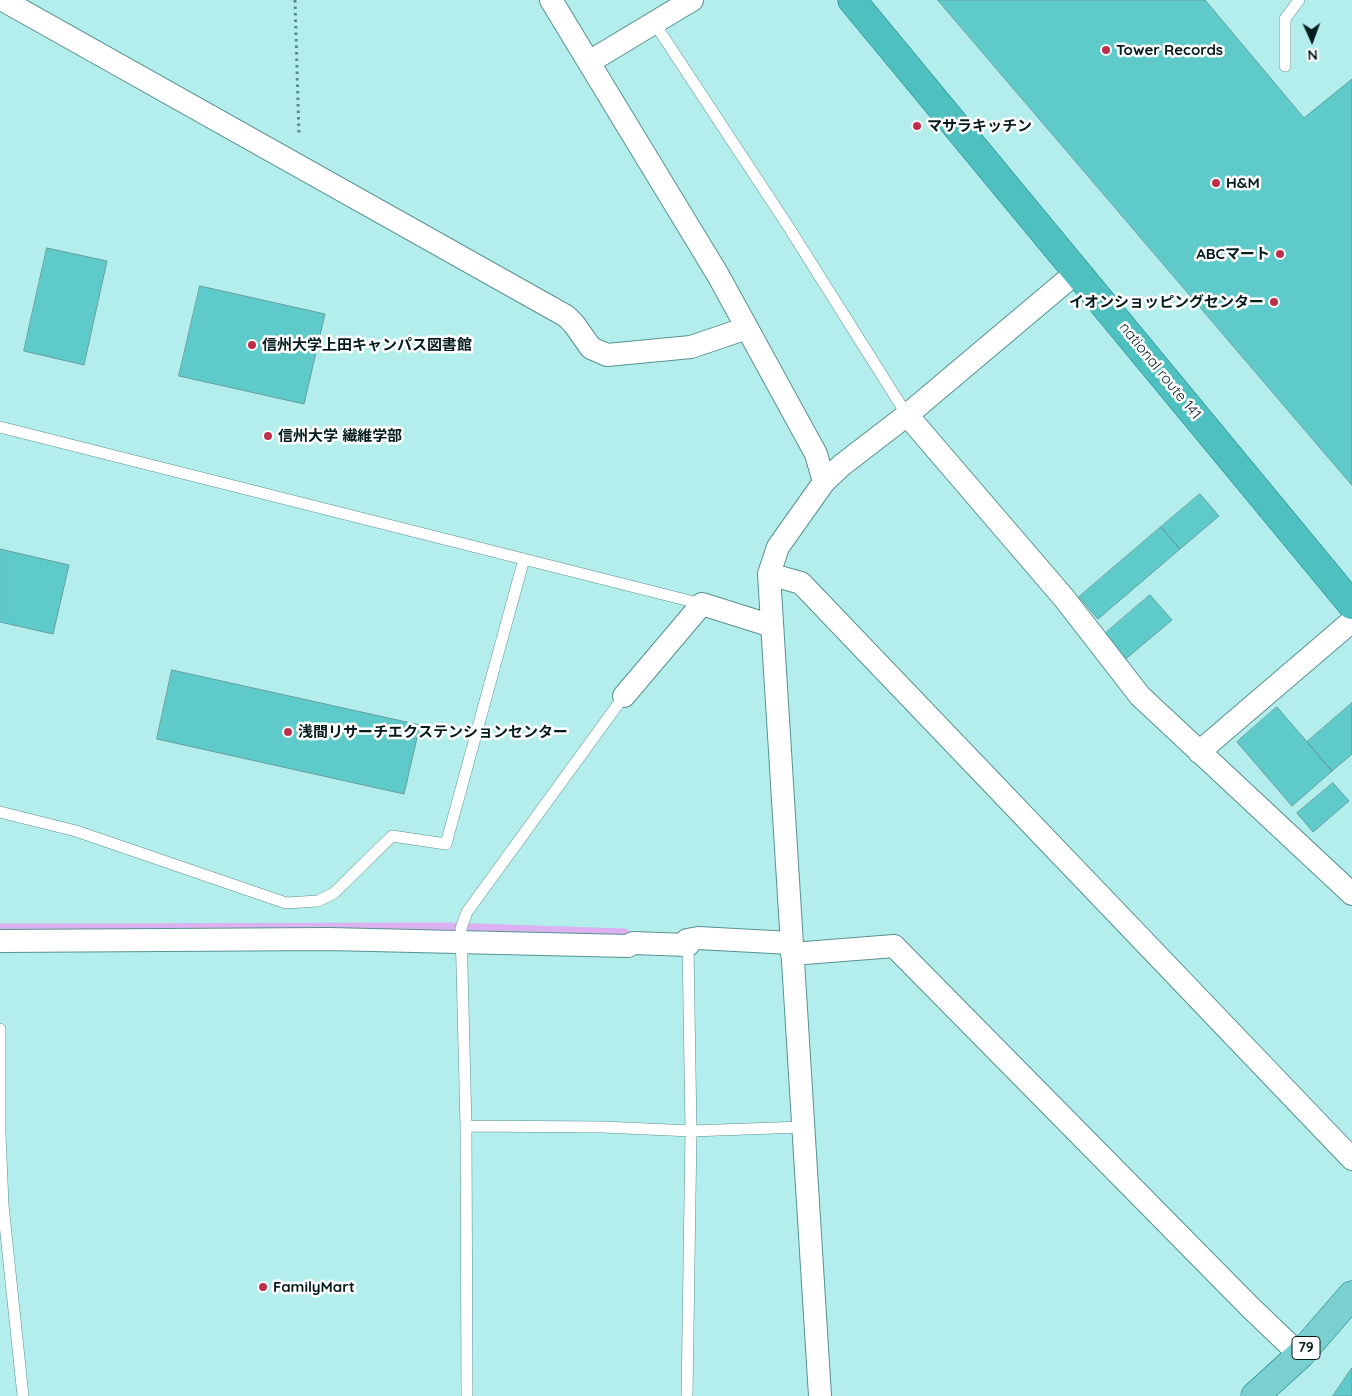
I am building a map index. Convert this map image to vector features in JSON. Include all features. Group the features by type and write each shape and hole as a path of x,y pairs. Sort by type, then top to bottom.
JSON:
{"highway":[{"name":"national route 141","path":"852,0 1078,271 1352,605"}],"main road":[{"name":"79","path":"1255,1396 1300,1354 1352,1295"}],"street":[{"path":"3,0 566,316 591,348 607,355 691,347 747,328"},
{"path":"551,0 718,275 816,454 824,482"},
{"path":"589,62 692,0"},
{"path":"820,1396 769,574 778,547 824,482 842,465 907,415 1078,271"},
{"path":"907,415 1064,598 1140,696 1352,894"},
{"path":"769,574 801,583 1352,1159"},
{"path":"624,696 702,604 772,626"},
{"path":"1199,752 1352,621"},
{"path":"0,941 461,933 522,945 688,945 687,940 698,938 791,948 894,946 1250,1307 1300,1354"}],"lane":[{"path":"1285,66 1284,18 1299,0"},
{"path":"655,24 786,223 907,415"},
{"path":"0,427 702,604"},
{"path":"0,812 76,831 286,903 318,901 334,893 392,836 446,844 524,559"},
{"path":"467,1396 466,1126 461,933 468,912 624,696"},
{"path":"688,945 691,1132 688,1396"},
{"path":"0,1029 0,1131 3,1205 23,1396"},
{"path":"466,1126 603,1127 691,1132 802,1127"}],"path":[{"path":"295,0 299,166"}],"building":[{"name":"イオンショッピングセンター","path":"938,0 1205,0 1304,118 1352,79 1352,485"},
{"path":"47,248 107,261 84,365 24,351"},
{"name":"信州大学上田キャンパス図書館","path":"200,286 325,314 304,404 179,376"},
{"path":"1200,494 1219,516 1180,549 1161,527"},
{"path":"1161,527 1180,549 1098,619 1079,597"},
{"path":"0,549 69,565 53,634 0,622"},
{"path":"1150,595 1172,620 1122,662 1101,637"},
{"name":"浅間リサーチエクステンションセンター","path":"172,670 420,725 404,794 157,739"},
{"path":"1352,703 1352,754 1332,771 1307,742"},
{"path":"1277,707 1332,771 1292,806 1237,742"},
{"path":"1333,783 1349,801 1313,832 1297,813"},
{"path":"1352,1368 1352,1396 1333,1396"}],"waterway":[{"path":"0,928 449,927 625,933"}],"place":[{"name":"Tower Records","path":"1106,50"},
{"name":"マサラキッチン","path":"917,126"},
{"name":"H&M","path":"1216,183"},
{"name":"ABCマート","path":"1280,254"},
{"name":"イオンショッピングセンター","path":"1274,302"},
{"name":"信州大学上田キャンパス図書館","path":"252,345"},
{"name":"信州大学 繊維学部","path":"268,436"},
{"name":"浅間リサーチエクステンションセンター","path":"288,732"},
{"name":"FamilyMart","path":"263,1287"}]}
